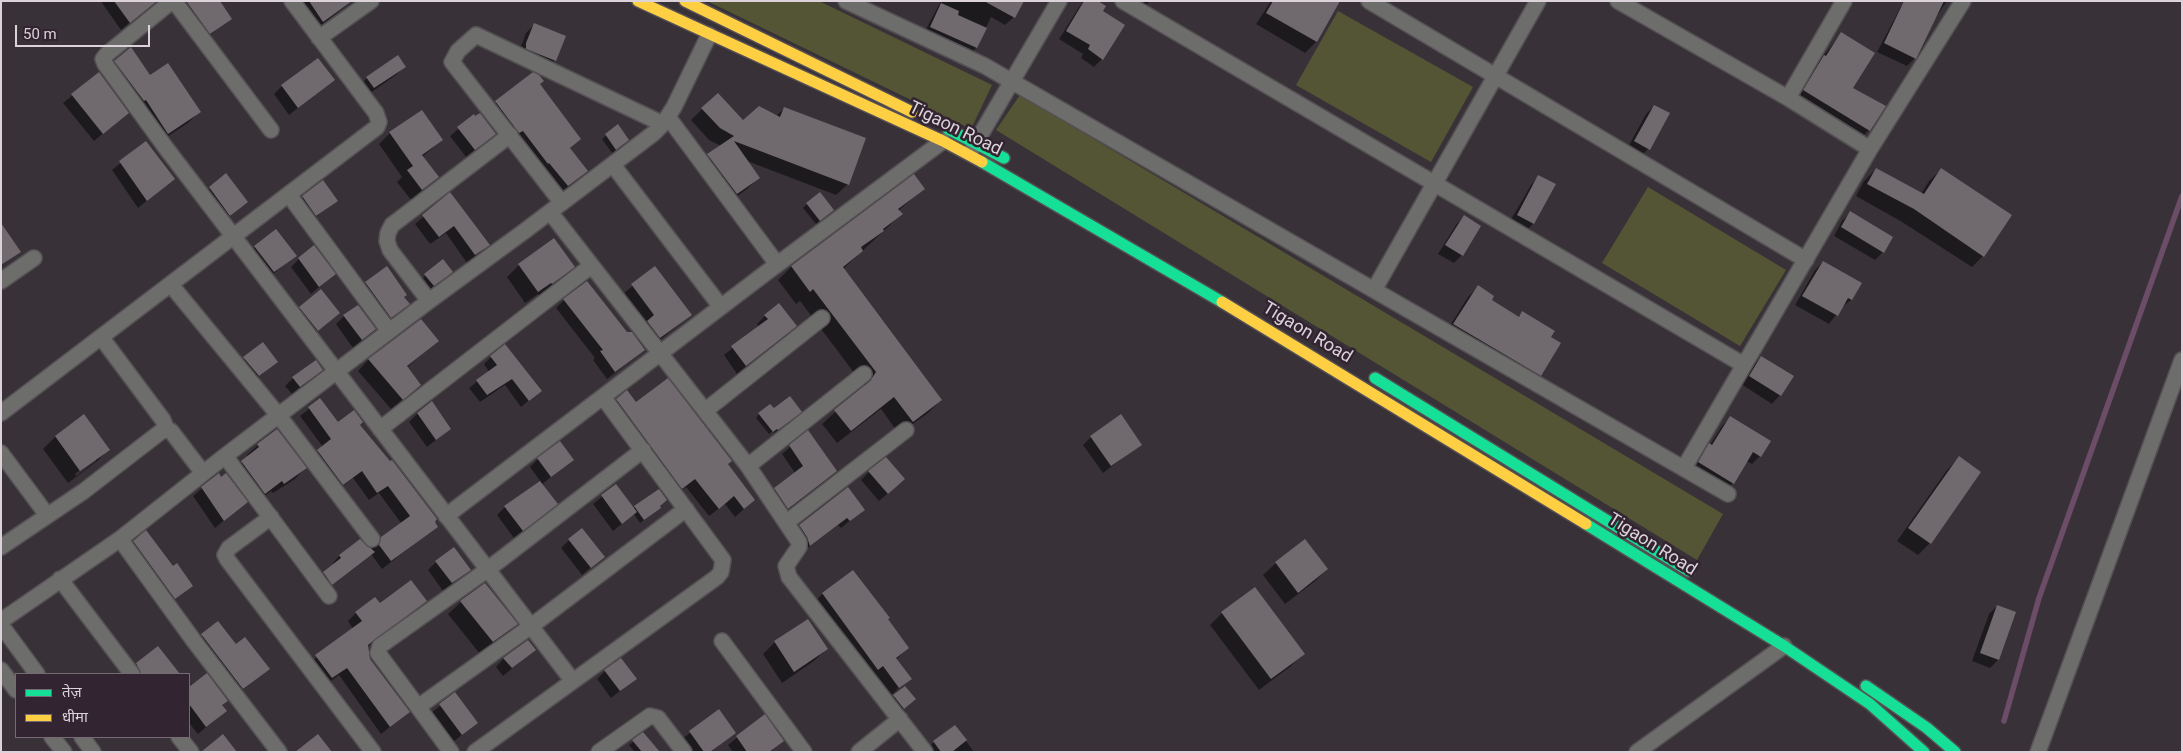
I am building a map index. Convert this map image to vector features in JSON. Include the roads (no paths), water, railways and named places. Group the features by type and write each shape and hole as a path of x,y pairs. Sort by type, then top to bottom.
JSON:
{"street":[{"path":"271,130 173,1 107,54 103,62 166,148 572,680"},
{"path":"1,413 374,131 379,122 376,113 292,1"},
{"path":"319,38 371,1"},
{"name":"Tigaon Road","path":"638,1 944,141 973,148 1042,195 1318,359 1784,646 1870,704 1924,752"},
{"path":"685,1 922,117"},
{"path":"846,1 985,66 1728,494"},
{"path":"973,148 1060,1"},
{"path":"1123,1 1744,365"},
{"path":"1369,1 1806,260"},
{"path":"1374,290 1538,1"},
{"path":"1618,1 1788,98 1870,149"},
{"path":"1788,98 1844,1"},
{"path":"1684,468 1870,149 1963,1"},
{"path":"777,264 666,120 476,35 458,51 452,62 510,135 591,266 659,354 706,410 787,522 799,542 798,547 786,566 789,577 925,752"},
{"path":"1,621 120,539 225,456 612,165 666,120 709,35"},
{"path":"940,125 973,148 1010,162"},
{"path":"429,301 390,250 387,240 388,233 392,225 510,135"},
{"path":"446,516 777,264 944,141"},
{"path":"612,165 721,307"},
{"path":"289,195 390,331"},
{"path":"1,281 34,258"},
{"path":"380,429 591,266"},
{"path":"171,285 279,416 372,539"},
{"path":"706,410 822,318"},
{"path":"102,337 163,420 167,430 171,431 203,473"},
{"path":"2038,752 2182,360"},
{"path":"1364,371 1700,578"},
{"path":"748,466 864,374"},
{"path":"475,752 721,572 723,560 603,397"},
{"path":"1,547 84,491 159,433 167,430"},
{"path":"787,522 906,430"},
{"path":"451,752 378,653 378,650 487,570 643,450"},
{"path":"1,453 47,515"},
{"path":"225,456 329,596"},
{"path":"418,707 530,627 686,509"},
{"path":"271,517 230,548 226,555 227,559 372,752"},
{"path":"120,539 194,641 279,752"},
{"path":"60,580 131,673"},
{"path":"1,625 36,673"},
{"path":"722,641 804,752"},
{"path":"1637,752 1784,646"},
{"path":"1,670 15,689"},
{"path":"1855,679 1927,728 1955,752"},
{"path":"599,752 650,716 658,718 684,752"},
{"path":"859,752 900,719"},
{"path":"53,738 64,752"},
{"path":"83,738 93,752"},
{"path":"180,738 191,752"}],"waterway":[{"path":"2004,721 2039,598 2182,196"}]}
